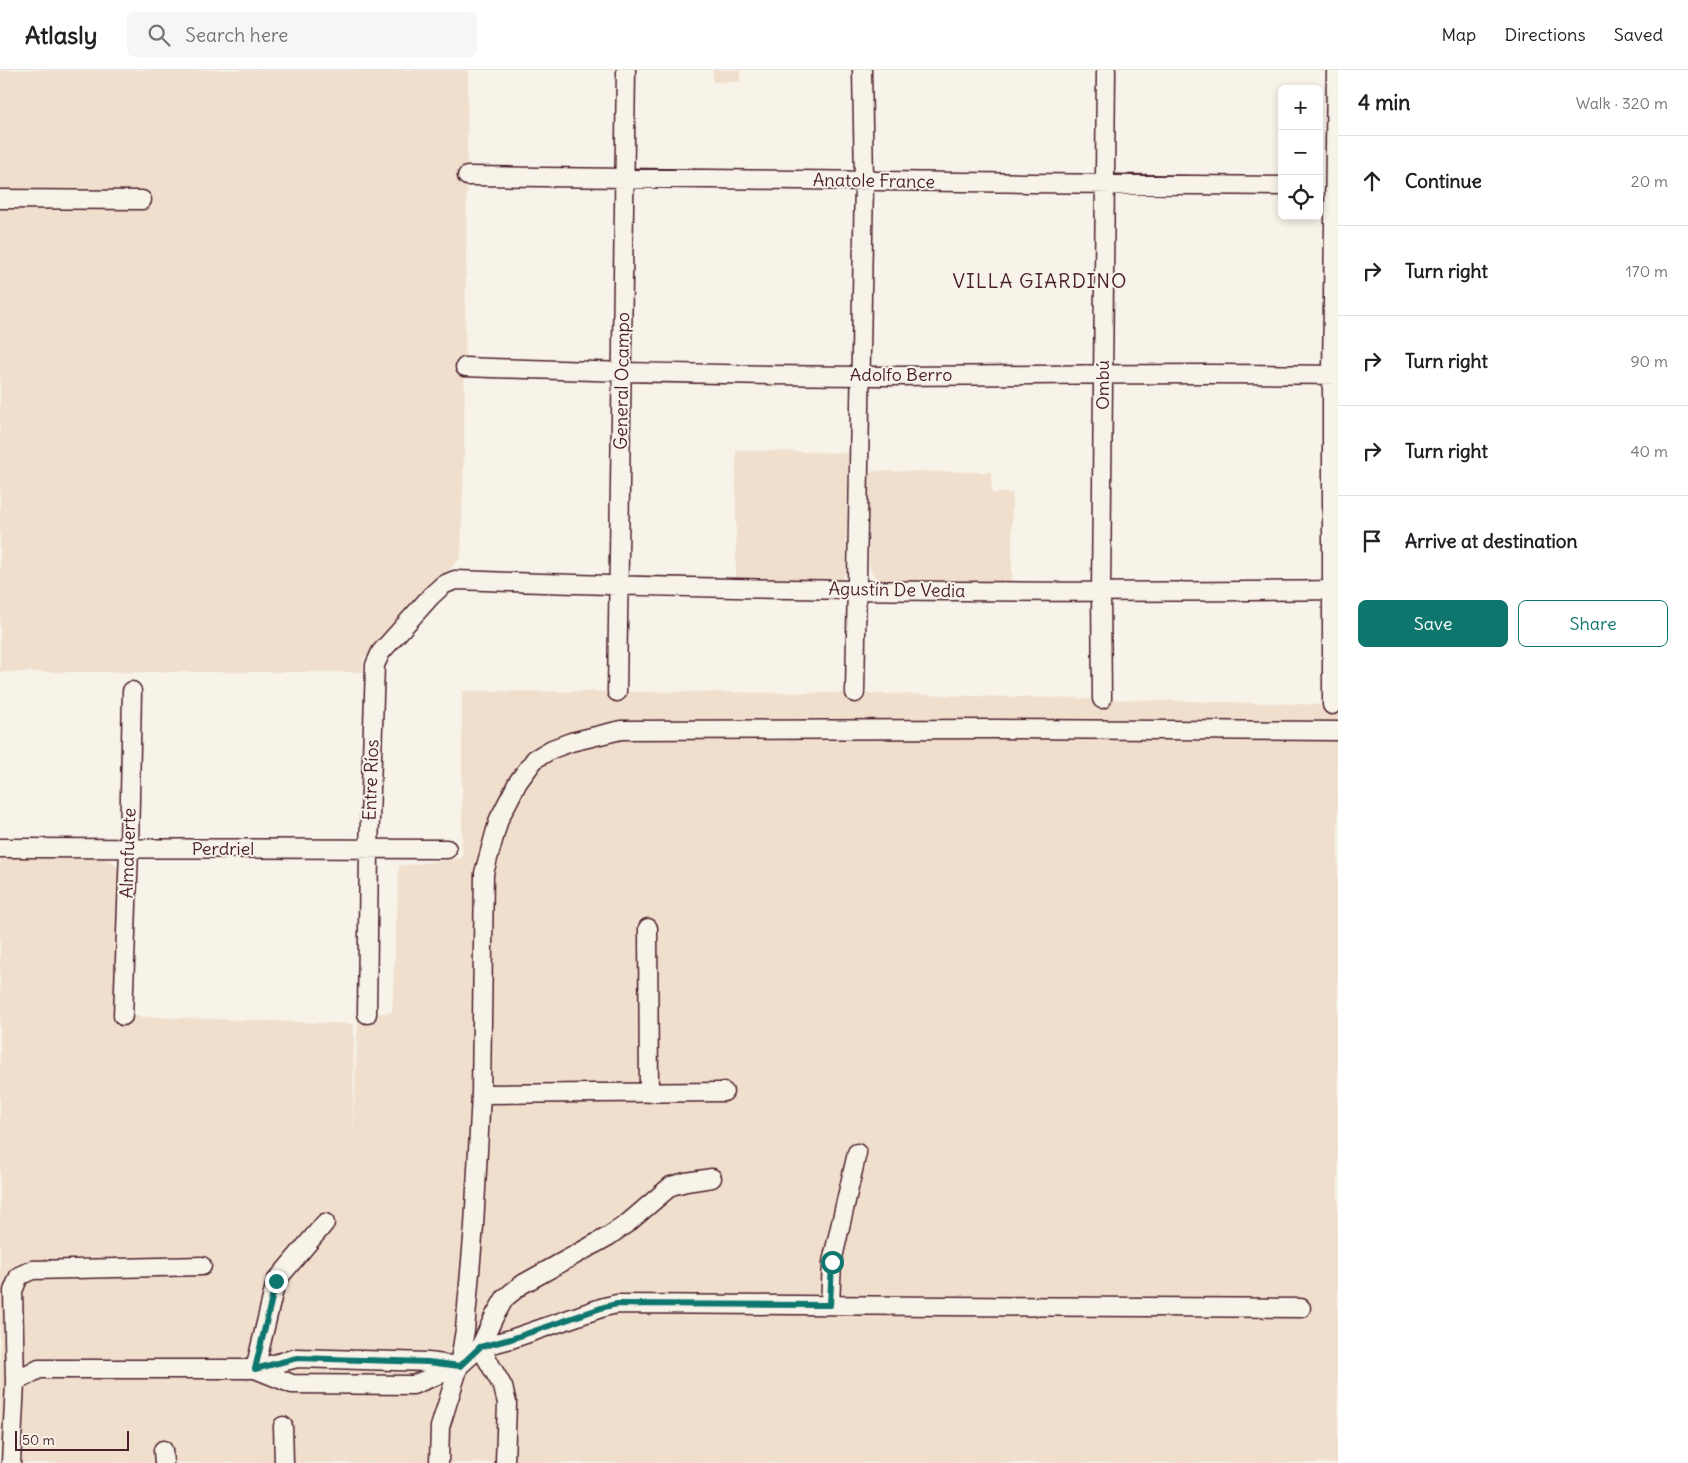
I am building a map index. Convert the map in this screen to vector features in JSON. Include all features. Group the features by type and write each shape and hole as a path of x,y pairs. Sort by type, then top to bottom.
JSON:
{"street":[{"name":"General Ocampo","path":"616,692 626,70"},
{"path":"855,693 864,180 862,70"},
{"name":"Ombú","path":"1102,699 1101,592 1106,70"},
{"path":"1332,705 1335,590 1335,374 1331,186 1336,70"},
{"name":"Anatole France","path":"466,176 1278,186"},
{"path":"0,199 142,200"},
{"name":"Adolfo Berro","path":"465,367 622,373 860,376 1335,374"},
{"name":"Agustín De Vedia","path":"455,580 618,586 856,590 1101,592 1335,590"},
{"name":"Entre Ríos","path":"367,1014 369,850 375,665 381,652 431,596 443,585 455,580"},
{"name":"Almafuerte","path":"123,1016 132,691"},
{"path":"439,1463 440,1427 460,1366 474,1226 481,1094 484,873 499,819 518,782 536,759 552,748 621,730 1015,729 1338,731"},
{"name":"Perdriel","path":"0,848 447,849"},
{"path":"648,928 650,1093"},
{"path":"481,1094 724,1092"},
{"path":"830,1305 832,1262 857,1153"},
{"path":"255,1369 292,1384 413,1385 460,1366 480,1347 505,1298 521,1285 609,1236 629,1222 671,1186 712,1178"},
{"path":"255,1369 276,1281 326,1223"},
{"path":"11,1463 15,1382 13,1291 19,1276 32,1270 202,1266"},
{"path":"480,1347 511,1339 617,1304 1301,1308"},
{"path":"480,1347 503,1386 507,1403 505,1463"},
{"path":"15,1382 39,1369 255,1369 297,1358 428,1362 460,1366"},
{"path":"284,1426 284,1463"}],"shaded area":[{"path":"0,70 468,70 464,454 461,557 363,660 363,672 0,672"},
{"path":"713,70 740,70 740,82 713,82"},
{"path":"736,450 848,453 846,571 843,578 837,583 736,581"},
{"path":"869,471 991,472 992,493 1012,493 1012,583 885,582 876,578 871,571 869,562"},
{"path":"462,691 855,693 1338,705 1338,1463 0,1463 0,857 98,857 108,860 128,873 123,1016 354,1024 353,1134 358,1015 392,1012 399,866 462,858"}],"district":[{"name":"VILLA GIARDINO","path":"1040,281"}],"route":[{"path":"276,1281 255,1369 297,1358 428,1362 460,1366 480,1347 511,1339 617,1304 830,1305 832,1262"}]}
